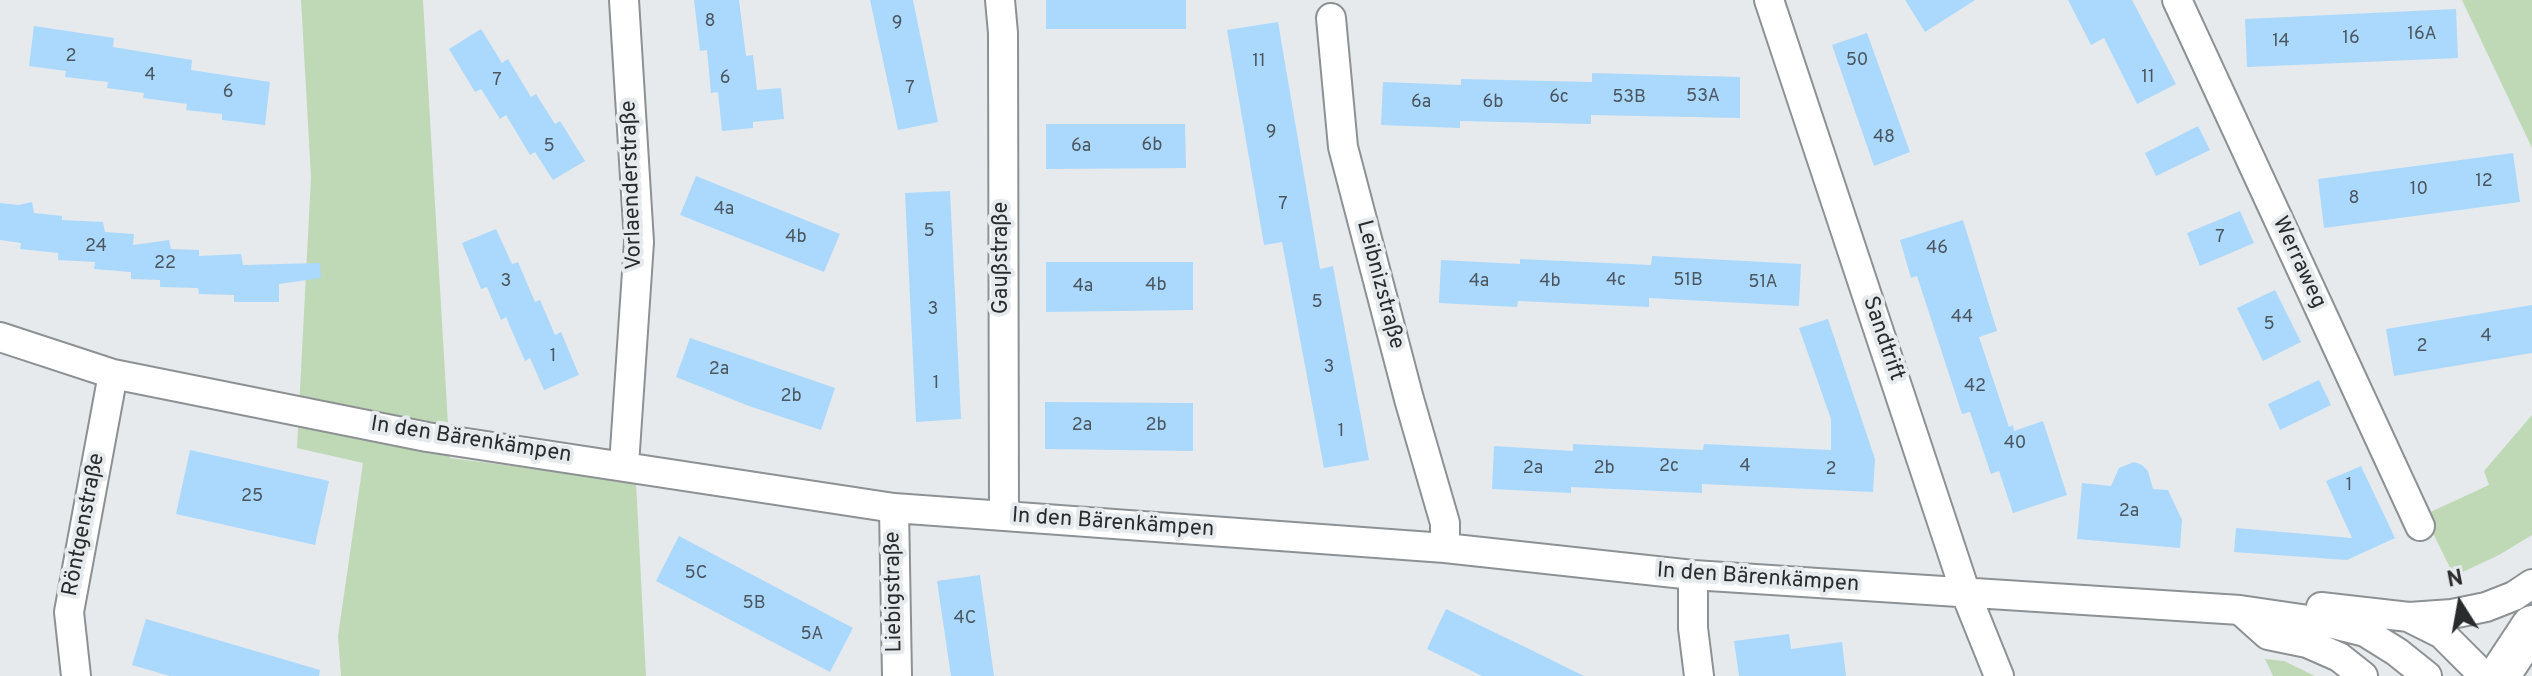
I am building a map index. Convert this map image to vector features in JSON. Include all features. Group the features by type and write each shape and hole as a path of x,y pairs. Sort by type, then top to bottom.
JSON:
{"street":[{"name":"Vorlaenderstraße","path":"624,0 639,242 624,465"},
{"name":"Gaußstraße","path":"1000,0 1003,33 1004,516"},
{"name":"Werraweg","path":"2177,0 2420,526"},
{"name":"Sandtrift","path":"1771,1 1966,594 1999,676"},
{"name":"Leibnizstraße","path":"1331,18 1343,147 1445,523 1445,548"},
{"name":"In den Bärenkämpen","path":"0,337 113,374 427,437 894,508 1445,548 1693,575 2240,610 2329,623 2365,632 2427,676"},
{"name":"Röntgenstraße","path":"76,676 69,612 113,374"},
{"name":"Liebigstraße","path":"894,508 897,676"},
{"path":"1693,575 1693,628 1699,676"},
{"name":"In den Bärenkämpen","path":"2240,610 2292,605 2409,617 2452,614 2486,607 2514,596 2532,584"},
{"path":"2240,610 2268,635 2307,643 2339,657 2363,676"},
{"name":"In den Bärenkämpen","path":"2409,617 2442,634 2484,676"},
{"path":"2499,676 2532,626"}],"green space":[{"path":"301,0 423,0 450,458 636,482 646,676 341,676 338,636 363,463 297,448 311,177"},
{"path":"2462,0 2532,0 2532,148"},
{"path":"2532,415 2532,535 2454,576 2424,515 2489,485 2484,471"},
{"path":"2265,659 2284,661 2315,676 2273,676"}],"building":[{"path":"694,0 739,0 746,56 753,55 757,90 781,88 784,119 753,122 753,128 722,131 718,92 711,93 707,50 700,51"},
{"path":"870,0 913,0 938,122 898,130"},
{"path":"1046,0 1186,0 1186,29 1046,29"},
{"path":"1905,0 1975,0 1925,32"},
{"path":"2068,0 2132,0 2176,84 2137,104 2104,38 2091,45"},
{"path":"2456,9 2458,58 2247,67 2245,19"},
{"path":"1278,22 1320,269 1333,266 1369,460 1324,468 1282,242 1264,245 1227,30"},
{"path":"34,26 114,38 113,47 192,60 191,70 270,82 265,125 222,120 222,114 186,110 187,104 143,98 144,93 107,88 108,82 65,77 66,71 29,66"},
{"path":"481,29 502,63 508,59 531,97 536,94 555,124 560,121 585,161 553,180 535,152 530,155 506,115 500,119 481,89 475,92 449,49"},
{"path":"1867,33 1910,152 1874,166 1832,45"},
{"path":"1592,73 1740,77 1740,118 1591,115 1591,124 1460,121 1460,128 1381,125 1383,82 1461,85 1461,79 1592,82"},
{"path":"1046,124 1185,124 1186,168 1046,169"},
{"path":"2198,126 2210,150 2156,176 2145,153"},
{"path":"2513,153 2520,202 2324,228 2318,179"},
{"path":"696,176 840,234 824,272 680,215"},
{"path":"950,191 961,419 916,422 905,193"},
{"path":"32,202 34,213 62,216 62,220 103,222 105,232 134,234 133,245 169,240 171,249 199,250 199,256 241,254 243,265 320,263 321,278 279,284 279,302 234,302 234,295 199,294 198,288 160,287 160,280 131,279 131,272 94,269 95,262 58,260 58,253 20,249 21,243 0,240 0,203 19,205"},
{"path":"2240,211 2254,243 2200,266 2187,233"},
{"path":"1963,220 1997,331 1979,337 2009,427 2013,425 2014,431 2043,421 2067,495 2013,513 1999,471 1991,474 1970,412 1962,414 1917,276 1911,278 1900,240"},
{"path":"496,229 512,264 518,262 535,302 540,300 555,335 561,332 579,375 544,390 530,358 525,361 506,317 501,320 487,287 481,289 462,243"},
{"path":"1652,256 1801,264 1799,306 1649,298 1649,307 1518,301 1517,307 1439,303 1441,260 1520,264 1520,259 1651,265"},
{"path":"1046,262 1193,262 1193,310 1046,312"},
{"path":"2275,290 2301,342 2263,361 2237,308"},
{"path":"2532,305 2532,353 2394,376 2386,329"},
{"path":"1828,319 1875,459 1873,492 1702,484 1702,493 1571,487 1571,493 1492,489 1494,446 1573,451 1573,444 1703,450 1704,444 1831,450 1831,419 1799,328"},
{"path":"690,338 835,388 821,430 676,377"},
{"path":"2319,380 2331,405 2280,430 2268,404"},
{"path":"1045,402 1193,403 1193,451 1045,449"},
{"path":"190,450 329,481 315,545 176,514"},
{"path":"2134,462 2148,471 2153,489 2168,490 2182,520 2180,548 2077,539 2082,483 2111,486 2119,468"},
{"path":"2361,466 2395,538 2347,560 2234,552 2236,528 2352,538 2326,481"},
{"path":"679,536 853,628 830,672 656,581"},
{"path":"980,575 994,676 951,676 937,581"},
{"path":"1446,609 1584,676 1482,676 1427,649"},
{"path":"146,619 320,670 319,676 170,676 132,665"},
{"path":"1789,634 1791,649 1842,642 1846,676 1739,676 1734,641"}]}
